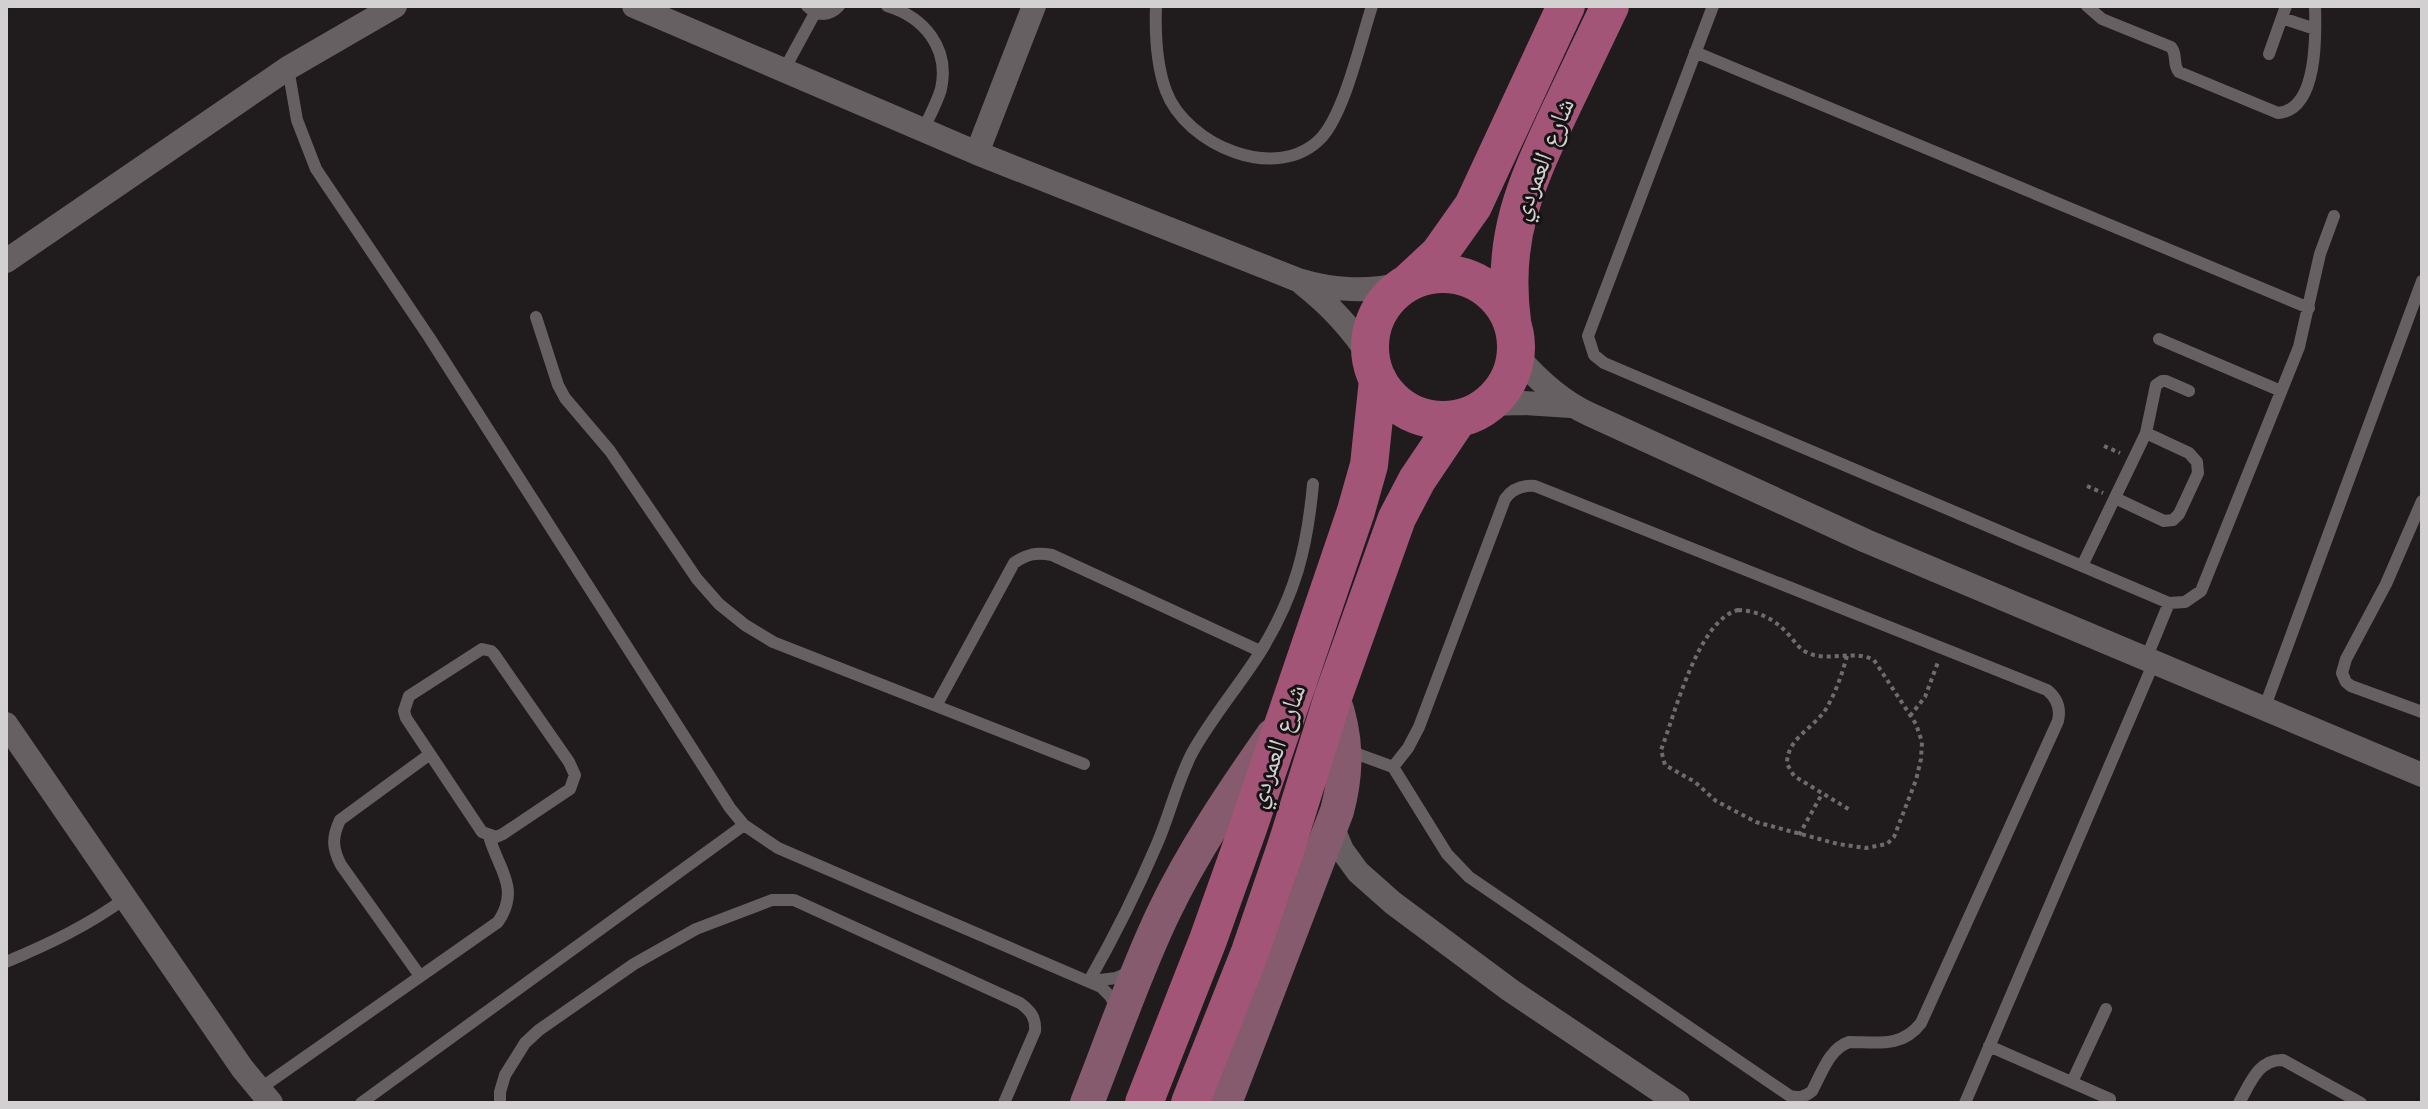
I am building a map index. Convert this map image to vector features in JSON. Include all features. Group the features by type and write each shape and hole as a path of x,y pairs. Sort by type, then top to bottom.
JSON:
{"main road":[{"name":"شارع العمردي","path":"1514,338 1509,265 1518,210 1533,168 1610,6"},
{"name":"شارع العمردي","path":"1407,282 1439,254 1473,206 1557,16"},
{"path":"1439,273 1470,278 1495,295 1514,338 1508,382 1474,412 1431,419 1406,410 1395,402 1374,369 1372,329 1376,316 1393,292 1407,282 1439,273"},
{"name":"شارع العمردي","path":"1144,1103 1213,926 1356,511 1369,465 1374,369"},
{"name":"شارع العمردي","path":"1190,1103 1250,952 1333,697 1397,518 1417,480 1474,412"}],"street":[{"path":"6,261 288,68 395,6"},
{"path":"634,6 977,153 1298,280 1351,290 1369,290 1407,282"},
{"path":"977,153 1034,6"},
{"path":"1298,280 1338,315 1374,369"},
{"path":"1514,338 1549,388 1573,407 1880,547 2422,775"},
{"path":"1474,412 1540,403 1573,407"},
{"path":"1225,1103 1332,826 1342,791 1346,750 1333,697"},
{"path":"1087,1103 1140,966 1178,884 1287,715"},
{"path":"6,724 265,1096"},
{"path":"1332,826 1342,850 1358,872 1431,932 1510,990 1678,1103"},
{"path":"1313,876 1334,868 1358,872"}],"lane":[{"path":"784,70 811,10 825,15 839,6"},
{"path":"887,6 923,24 941,55 943,74 940,91 923,130"},
{"path":"1156,6 1159,62 1166,91 1177,111 1211,140 1250,158 1271,160 1291,156 1310,147 1331,125 1351,75 1372,6"},
{"path":"1713,6 1588,336 1594,355 1604,363 2169,603 2185,602 2201,591 2299,347 2320,254 2334,216"},
{"path":"2087,6 2102,19 2171,47 2175,54 2175,67 2181,73 2278,113 2293,108 2307,85 2313,61 2315,6"},
{"path":"2269,54 2284,12 2315,29"},
{"path":"1695,52 2309,308"},
{"path":"288,68 297,120 316,169 402,295 730,808 744,825 778,848 1101,987 1117,1006 1120,1019"},
{"path":"2264,709 2422,281"},
{"path":"536,317 565,398 610,451 697,579 719,604 773,642 1084,764"},
{"path":"2159,339 2281,391"},
{"path":"2082,566 2146,433 2154,389 2159,382 2166,381 2189,391"},
{"path":"2115,498 2164,521 2173,520 2179,514 2198,473 2197,462 2189,453 2146,433"},
{"path":"1089,981 1158,843 1191,755 1260,651 1284,608 1300,568 1309,527 1313,484"},
{"path":"1346,750 1393,767 1447,854 1469,877 1790,1096 1802,1097 1812,1091 1837,1048 1849,1042 1901,1040 1921,1023 2058,721 2058,704 2047,690 1535,486 1523,486 1505,499 1419,727 1393,767"},
{"path":"2422,501 2342,673 2351,686 2422,712"},
{"path":"936,706 1014,563 1038,552 1052,555 1260,651"},
{"path":"1965,1103 2150,661 2169,603"},
{"path":"265,1096 420,976 498,922 506,909 510,895 507,881 489,836 478,826 406,718 405,703 409,696 482,649 491,651 575,775 570,789 503,834 489,836"},
{"path":"420,976 341,865 334,851 333,835 340,820 430,754"},
{"path":"361,1103 744,825"},
{"path":"6,962 90,923 127,897"},
{"path":"500,1103 505,1075 514,1058 539,1030 674,939 762,903 783,898 794,900 1029,1009 1036,1023 1035,1031 1004,1103"},
{"path":"1089,981 1116,978 1140,966"},
{"path":"2072,1082 2106,1009"},
{"path":"1989,1046 2110,1099"},
{"path":"2239,1103 2261,1067 2277,1059 2361,1103"}],"path":[{"path":"1747,611 1772,619 1806,652 1847,656 1863,655 1874,660 1920,733 1921,759 1891,842 1866,848 1799,835 1756,822 1716,801 1695,782 1665,765 1661,750 1703,641 1715,624 1730,612 1747,611"},
{"path":"1910,716 1925,697 1943,648"},
{"path":"1847,656 1825,709 1796,740 1787,756 1787,764 1794,776 1850,810"},
{"path":"1799,835 1822,794"}]}
